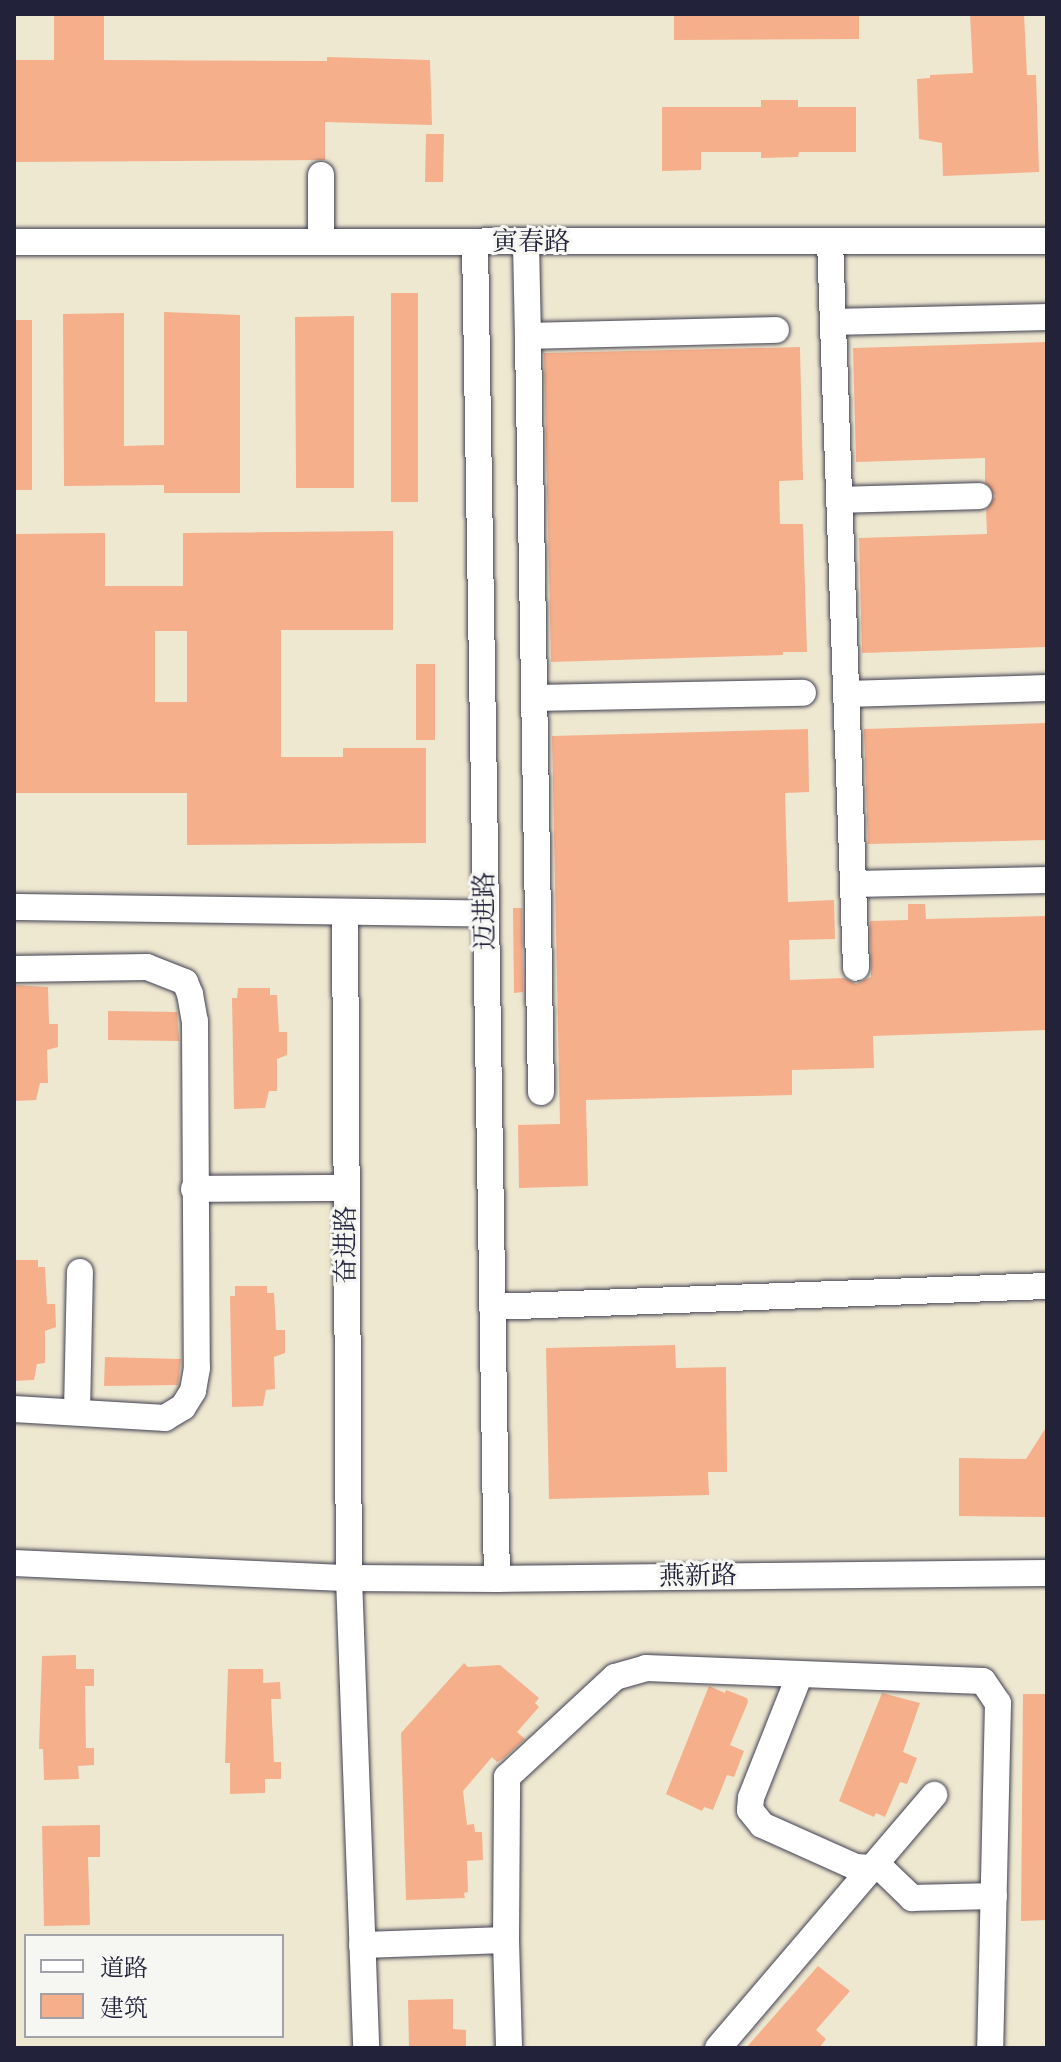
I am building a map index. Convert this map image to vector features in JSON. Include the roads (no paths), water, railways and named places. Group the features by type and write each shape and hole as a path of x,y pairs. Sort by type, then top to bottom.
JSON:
{"street":[{"path":"321,175 321,242"},
{"path":"830,241 856,968"},
{"name":"寅春路","path":"14,242 1047,241"},
{"name":"迈进路","path":"475,243 497,1579"},
{"path":"526,243 541,1092"},
{"path":"833,322 1047,317"},
{"path":"528,336 776,330"},
{"path":"839,500 979,496"},
{"path":"846,694 1047,688"},
{"path":"534,698 803,693"},
{"path":"854,884 1047,880"},
{"path":"14,907 486,914"},
{"name":"奋进路","path":"345,912 349,1578 366,2048"},
{"path":"14,969 147,967 185,982 195,1021 197,1368 193,1391 183,1407 165,1418 14,1409"},
{"path":"194,1189 347,1188"},
{"path":"77,1412 80,1272"},
{"path":"492,1307 1047,1286"},
{"name":"燕新路","path":"14,1563 349,1578 1047,1573"},
{"path":"509,2048 507,1777 615,1677 646,1668 983,1681 998,1703 990,2048"},
{"path":"800,1674 751,1798 750,1810 762,1825 856,1867 882,1869 912,1898 994,1896"},
{"path":"718,2048 874,1869 934,1795"},
{"path":"362,1945 506,1940"}]}
